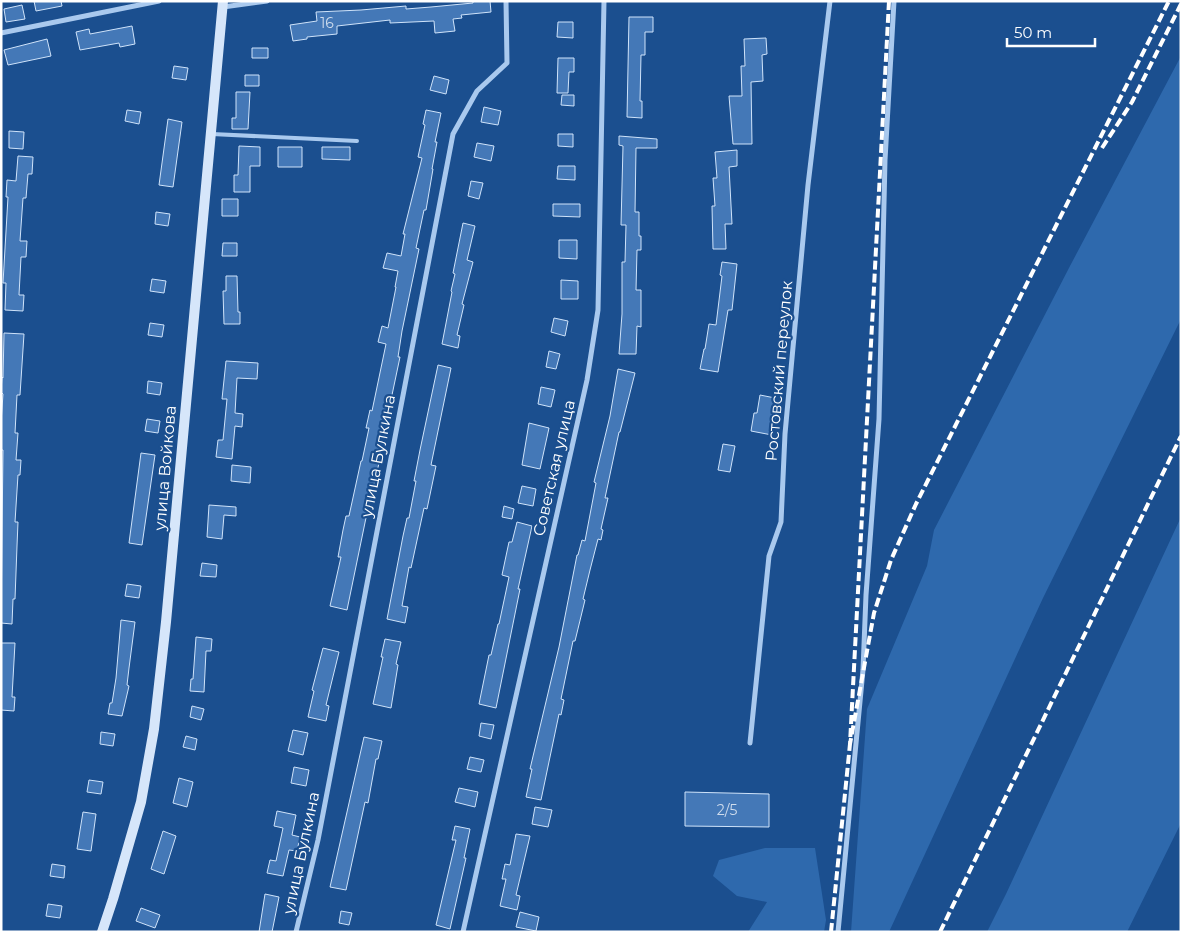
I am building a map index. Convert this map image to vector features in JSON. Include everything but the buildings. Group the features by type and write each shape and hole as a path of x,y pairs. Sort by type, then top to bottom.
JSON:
{"main road":[{"name":"улица Войкова","path":"102,932 141,802 154,728 166,622 223,4"}],"street":[{"path":"1,33 159,1"},
{"path":"223,4 267,1"},
{"name":"улица Булкина","path":"296,932 318,840 453,134 478,91 507,64 506,1"},
{"name":"Советская улица","path":"463,932 587,380 598,310 604,1"},
{"name":"Ростовский переулок","path":"750,743 769,556 780,522 785,434 808,185 830,1"},
{"path":"838,932 863,670 866,595 879,419 885,160 894,1"}],"lane":[{"path":"210,134 357,141"}],"shaded area":[{"path":"1181,56 1181,319 1043,598 889,932 851,932 867,709 927,566 934,530"},
{"path":"1181,517 1181,823 1127,932 987,932 1006,894"},
{"path":"765,848 815,848 826,920 824,932 748,932 767,902 737,896 713,876 719,860"}],"railway":[{"path":"889,1 850,744 874,613 891,560 916,504 1169,1"},
{"path":"1102,148 1132,102 1181,4"},
{"path":"940,932 1181,436"},
{"path":"831,932 850,744"}]}
